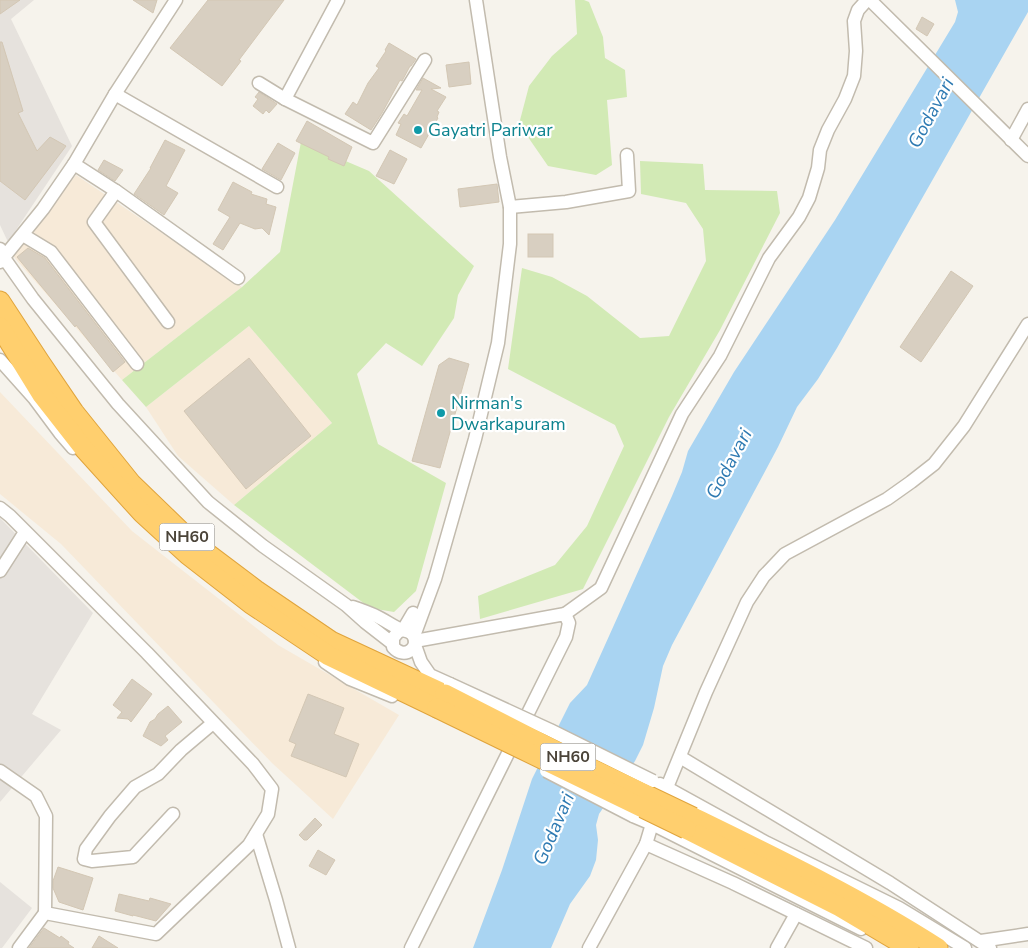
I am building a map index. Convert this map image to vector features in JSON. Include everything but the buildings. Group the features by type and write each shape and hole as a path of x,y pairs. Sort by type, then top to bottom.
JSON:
{"highway":[{"name":"NH60","path":"0,301 74,412 131,483 191,541 256,590 331,641 445,694 576,761 770,854 851,896 938,948"},
{"name":"NH60","path":"0,327 42,396 85,450 142,513 188,555 250,604 329,656 763,868 840,907 909,948"}],"street":[{"path":"176,0 115,94 74,164 23,235 1,256 33,299 118,404 208,502 263,546 346,605 392,643"},
{"path":"284,99 338,0"},
{"path":"412,638 428,599 475,438 498,343 510,244 510,207 500,157 476,0"},
{"path":"413,613 412,638 412,649 405,654 400,653 396,651 392,643 392,638 398,632 412,638 565,614 601,588 682,414 720,356 769,258 800,217 809,198 818,168 820,150 854,76 856,51 854,21 858,10 868,0 880,9 1028,156"},
{"path":"259,83 284,99 373,143 425,60"},
{"path":"115,94 277,187"},
{"path":"1011,140 1028,108"},
{"path":"510,207 566,202 630,191 627,155"},
{"path":"74,164 116,191 238,278"},
{"path":"116,191 94,222 168,322"},
{"path":"23,235 51,252 137,364"},
{"path":"589,948 646,844 652,824 706,692 746,602 764,576 785,554 887,499 934,464 964,426 1028,324"},
{"path":"0,360 34,398 60,433 140,520 194,570 266,624 350,679 432,711 632,816 652,824 801,898 896,948"},
{"path":"0,508 147,653 252,764 272,789 268,814 249,845 156,934 45,913"},
{"path":"0,571 26,532"},
{"path":"377,616 394,618 410,615 420,609 428,599"},
{"path":"346,605 377,616 412,638 421,662 430,675 550,730 667,788 767,843 899,908 965,948"},
{"path":"411,948 566,638 569,623 565,614"},
{"path":"173,814 133,857 84,859 86,849 110,816 135,787 158,774 181,750 213,723"},
{"path":"680,757 890,883 986,945 1028,934"},
{"path":"0,771 36,796 46,816 45,913 19,948"},
{"path":"256,834 289,948"},
{"path":"646,844 866,948"},
{"path":"777,948 796,914"}],"shaded area":[{"path":"0,0 34,0 11,19 72,146 8,242 0,225"},
{"path":"76,175 242,287 122,380 13,256"},
{"path":"249,326 332,423 234,505 178,456 146,407"},
{"path":"0,392 132,531 278,645 399,715 333,819 272,763 61,544 0,494"},
{"path":"0,518 93,613 32,714 61,730 0,802"},
{"path":"0,882 32,908 2,948 0,948"}],"green space":[{"path":"575,0 589,2 603,37 605,58 625,70 627,97 607,100 612,165 596,175 548,166 519,124 529,86 552,56 577,34"},
{"path":"301,142 369,171 474,266 458,295 454,318 422,366 386,343 357,374 378,444 446,483 416,591 394,612 370,608 234,505 332,423 249,326 146,407 122,380 242,287 280,252"},
{"path":"640,161 703,164 705,190 777,191 780,213 720,330 669,417 583,589 480,619 478,596 555,565 587,526 624,446 615,425 508,369 522,268 552,277 587,296 640,338 669,336 706,261 703,229 686,203 641,194"}],"water":[{"name":"Godavari","path":"955,0 1028,0 1028,12 837,348 818,379 797,407 778,447 672,645 663,666 654,708 643,745 635,761 599,814 596,825 598,840 596,860 590,876 570,904 551,948 473,948 502,870 532,779 570,703 587,685 672,496 688,451 734,372 835,220 955,22 958,12"}],"place":[{"name":"Gayatri Pariwar","path":"418,130"},
{"name":"Nirman's Dwarkapuram","path":"441,413"}]}
